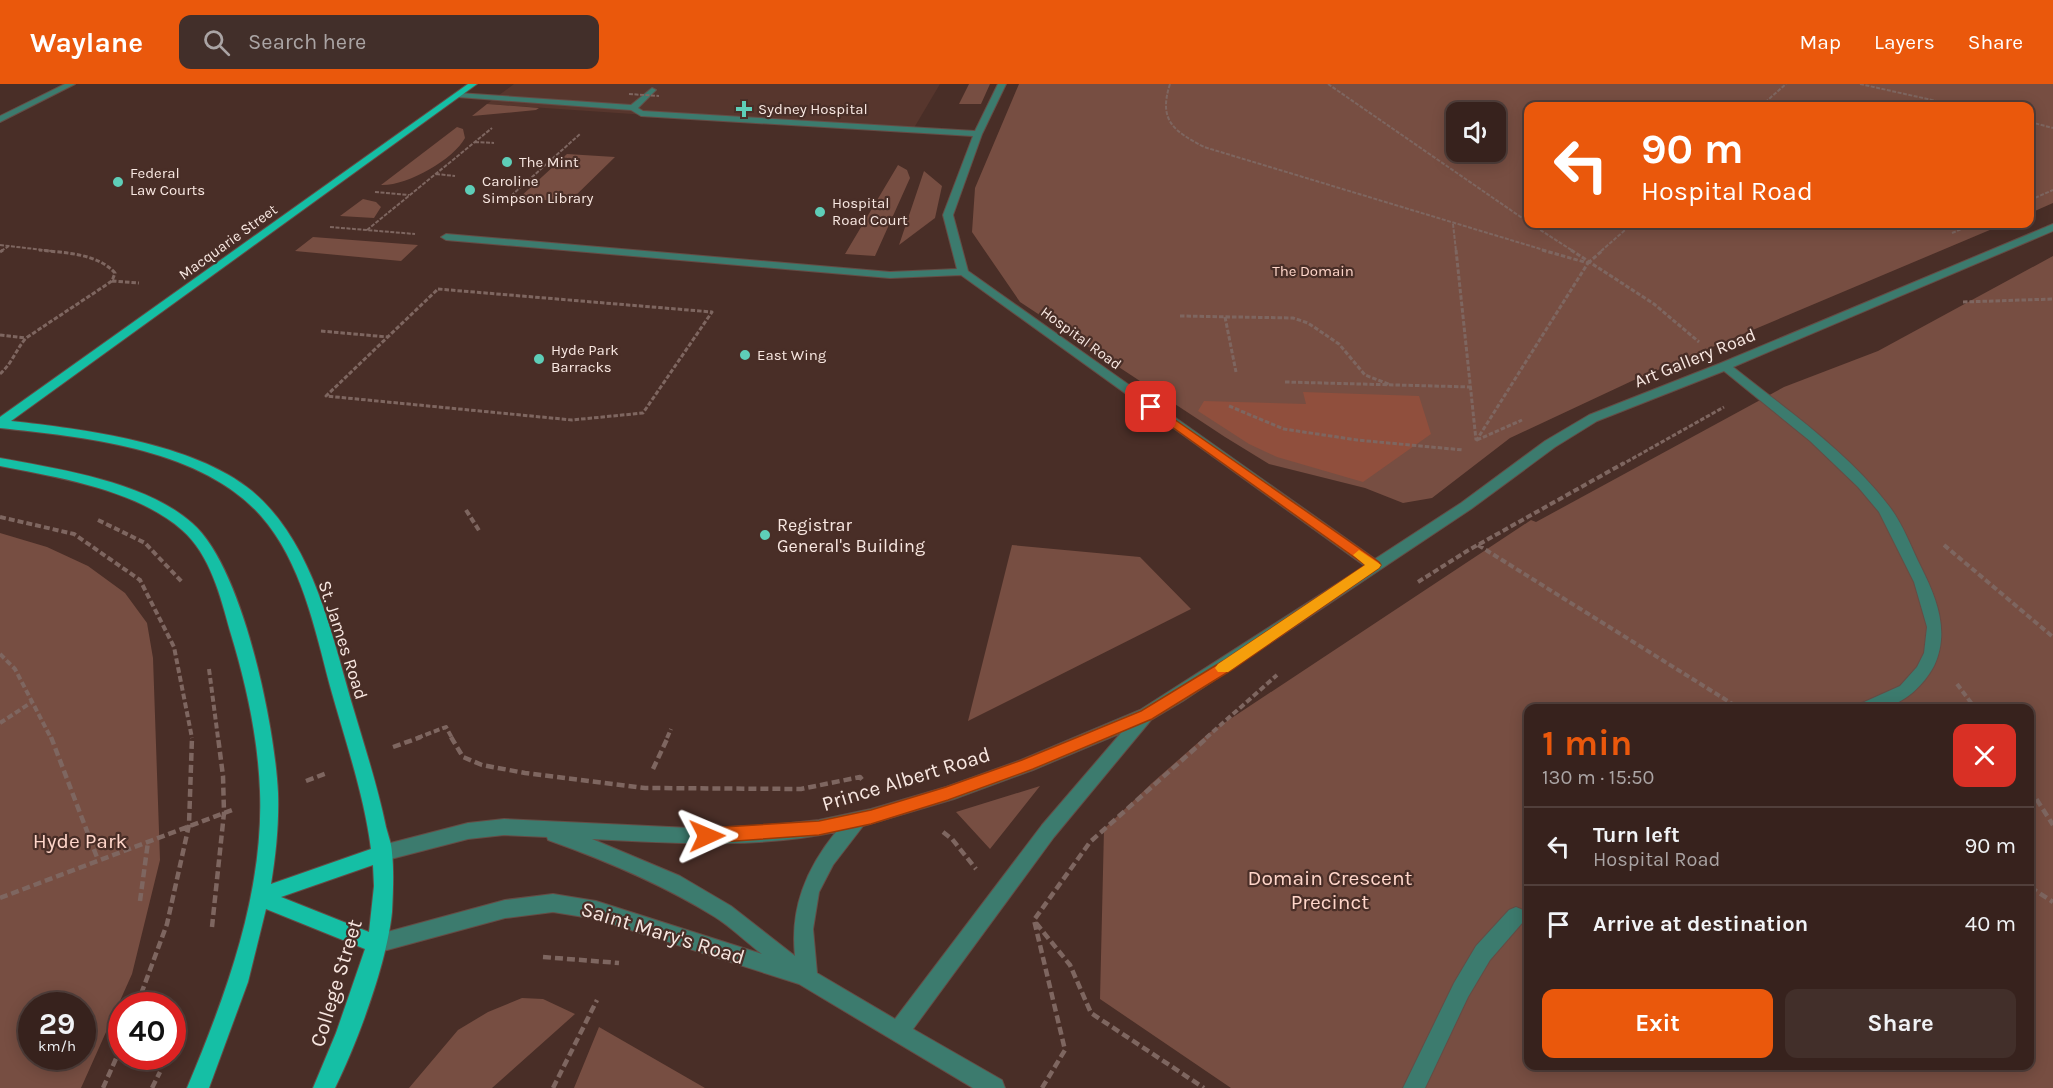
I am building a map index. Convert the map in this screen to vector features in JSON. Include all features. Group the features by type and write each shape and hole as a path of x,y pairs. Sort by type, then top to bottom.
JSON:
{"main road":[{"name":"Macquarie Street","path":"0,424 473,84"},
{"name":"St. James Road","path":"0,424 74,433 183,460 222,478 246,493 265,511 283,536 314,602 373,806 383,853"},
{"path":"0,462 77,479 131,497 169,513 194,535 205,549 232,609 264,735 269,795 266,850 258,897 235,986 198,1088"},
{"path":"258,897 383,853"},
{"name":"College Street","path":"324,1088 338,1061 376,944 382,912 383,853"},
{"path":"258,897 376,944"}],"street":[{"path":"0,119 71,84"},
{"path":"446,237 890,275 963,272 948,216 978,134 1002,84"},
{"path":"633,108 655,93"},
{"path":"458,95 633,108 641,113 978,134"},
{"name":"Art Gallery Road","path":"1374,565 1466,506 1572,430 1593,418 1725,366 2053,227"},
{"name":"Hospital Road","path":"963,272 1374,565"},
{"path":"1725,366 1815,438 1886,510 1921,582 1935,627 1932,653 1923,671 1906,690 1876,704"},
{"name":"Prince Albert Road","path":"383,853 468,831 504,827 725,836 819,828 888,812 948,794 1027,765 1146,715 1228,665 1374,565"},
{"name":"Prince Albert Road","path":"898,1032 1055,822 1146,715"},
{"path":"808,979 802,929 806,900 817,873 857,820"},
{"name":"Saint Mary's Road","path":"526,828 552,833 611,854 673,882 724,912 808,979 994,1088"},
{"name":"Saint Mary's Road","path":"376,944 506,909 553,903 596,910 808,979"},
{"path":"1414,1088 1461,990 1483,953 1516,916"}],"path":[{"path":"1170,84 1164,103 1168,121 1186,138 1203,147 1588,263"},
{"path":"1328,84 1524,219"},
{"path":"1766,102 1786,84"},
{"path":"1860,84 1941,102"},
{"path":"629,94 655,93"},
{"path":"367,230 497,123"},
{"path":"2034,123 2053,128"},
{"path":"503,203 587,127"},
{"path":"474,142 494,143"},
{"path":"557,147 564,148"},
{"path":"435,174 455,176"},
{"path":"2034,198 2053,190"},
{"path":"372,192 409,195"},
{"path":"1453,224 1476,441 1588,263 1627,228"},
{"path":"327,226 446,237"},
{"path":"1537,228 1654,304 1699,342"},
{"path":"0,245 75,254 106,263 115,273 112,281 26,338 16,350 12,363 0,374"},
{"path":"0,252 9,246"},
{"path":"321,331 388,337 438,289 712,312 643,413 572,420 326,396 388,337"},
{"path":"1958,302 2053,299"},
{"path":"1180,316 1293,318 1308,322 1339,344 1365,375 1391,385"},
{"path":"1226,316 1236,372"},
{"path":"0,335 26,338"},
{"path":"1285,382 1471,387"},
{"path":"1407,588 1478,545 1754,390"},
{"path":"1228,406 1284,429 1357,440 1463,450"},
{"path":"466,510 480,532"},
{"path":"87,515 145,543 184,584"},
{"path":"0,517 74,534 140,580 174,648 192,739 189,825 167,924 142,992"},
{"path":"1939,541 2053,637"},
{"path":"1478,545 1733,704"},
{"path":"0,654 15,669 56,747 98,860"},
{"path":"207,657 223,776 224,813 212,932"},
{"path":"1042,1088 1065,1050 1034,920 1090,842 1281,672"},
{"path":"0,723 32,702"},
{"path":"0,898 446,727 463,757 482,765 525,773 645,788 801,789 860,777 888,812 918,819 940,829 952,839 998,898 1034,920 1070,965 1091,1013 1204,1088"},
{"path":"653,769 671,729"},
{"path":"2034,795 2053,825"},
{"path":"141,901 148,842"},
{"path":"2034,890 2053,902"},
{"path":"543,957 619,963"},
{"path":"553,1088 597,1000"},
{"path":"103,1088 111,1070"}],"shaded area":[{"name":"Sydney Hospital","path":"514,84 940,84 911,133 487,104"},
{"path":"1303,392 1419,396 1431,434 1363,482 1277,457 1249,444 1198,411 1204,401 1306,404"}],"green space":[{"path":"969,84 990,84 981,104 959,104"},
{"name":"The Domain","path":"1019,84 2053,84 2053,203 2034,211 2034,102 1524,102 1524,228 1995,228 1634,380 1510,438 1432,498 1403,503 1365,488 1269,464 1020,302 972,232 975,188"},
{"path":"487,104 539,108 472,116"},
{"path":"457,127 463,129 465,138 440,163 403,181 381,185"},
{"path":"567,154 615,157 569,202 519,198"},
{"path":"898,165 907,170 910,178 875,256 845,254"},
{"path":"924,171 942,186 935,218 899,245"},
{"path":"363,199 376,202 381,207 374,218 340,216"},
{"path":"313,237 418,245 401,261 295,251"},
{"name":"Domain Crescent Precinct","path":"2053,256 2053,1088 1231,1088 1100,999 1104,829 1152,783 1209,733 1531,520 1536,522 1784,387 1878,351"},
{"name":"Hyde Park","path":"0,533 47,547 88,566 125,593 147,623 153,658 160,860 132,974 124,992 108,992 108,1028 96,1054 96,992 18,992 18,1070 89,1070 81,1088 0,1088"},
{"path":"1012,545 1140,557 1191,609 968,721"},
{"path":"1040,786 990,849 956,812"},
{"path":"522,998 543,999 575,1014 492,1088 409,1088 458,1030 488,1012"},
{"path":"599,1027 705,1088 574,1088"}],"slow traffic":[{"path":"1223,668 1374,565 1359,555"}],"place":[{"name":"Sydney Hospital","path":"744,109"},
{"name":"The Mint","path":"507,162"},
{"name":"Federal Law Courts","path":"118,182"},
{"name":"Caroline Simpson Library","path":"470,190"},
{"name":"Hospital Road Court","path":"820,212"},
{"name":"East Wing","path":"745,355"},
{"name":"Hyde Park Barracks","path":"539,359"},
{"name":"Registrar General's Building","path":"765,535"}],"route":[{"path":"707,836 762,834 819,828 871,817 948,794 1027,765 1146,715 1228,665 1374,565 1151,407"}]}
